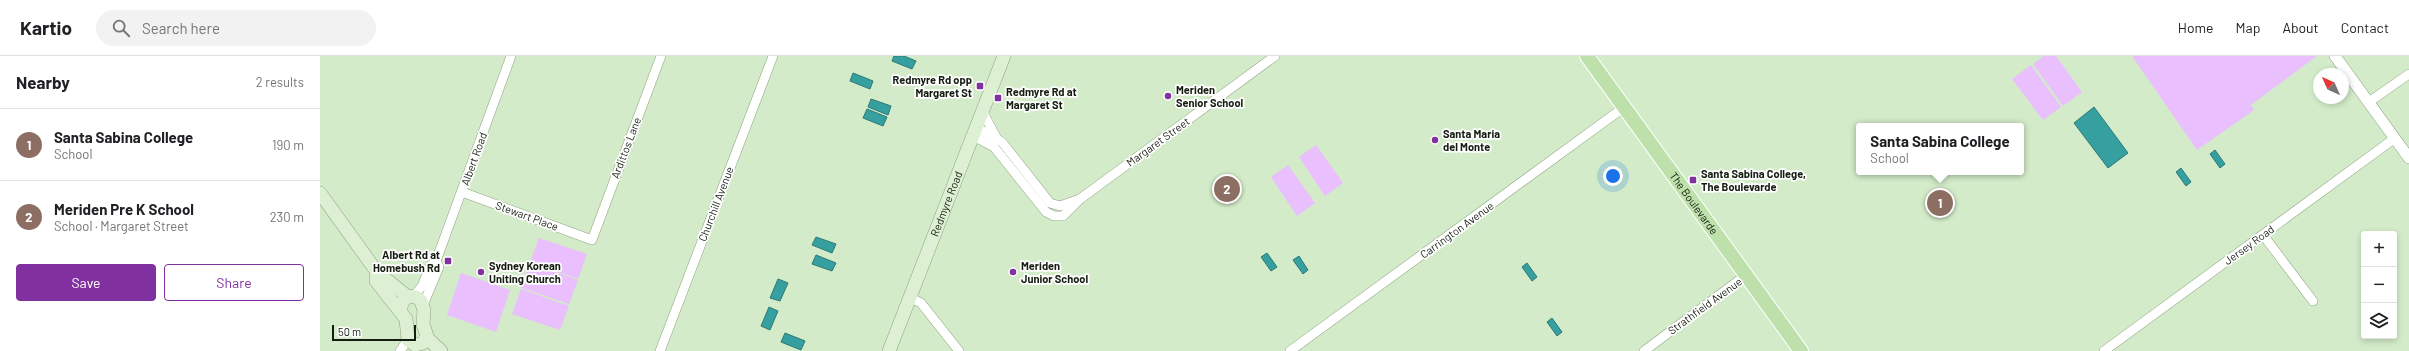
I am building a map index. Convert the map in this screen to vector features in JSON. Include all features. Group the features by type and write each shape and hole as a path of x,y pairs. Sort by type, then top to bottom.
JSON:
{"main road":[{"name":"Redmyre Road","path":"890,351 1004,56"},
{"name":"The Boulevarde","path":"1587,56 1623,108 1801,351"},
{"path":"320,194 377,272 415,299 423,324 416,346"},
{"path":"377,272 376,281 401,309 408,323 416,346"},
{"path":"401,309 402,302 415,299"},
{"path":"416,346 441,351"}],"street":[{"name":"Albert Road","path":"415,299 431,265 436,261 511,56"},
{"name":"Ardittos Lane","path":"592,240 661,56"},
{"name":"Churchill Avenue","path":"660,351 773,56"},
{"name":"Margaret Street","path":"974,132 994,147 1037,202 1050,214 1058,217 1063,216 1080,199 1275,56"},
{"path":"2335,56 2409,158"},
{"path":"2369,102 2409,74"},
{"name":"Carrington Avenue","path":"1290,351 1623,108"},
{"name":"Margaret Street","path":"982,111 996,137 1050,203 1060,206 1080,199"},
{"name":"Margaret Street","path":"974,132 996,137"},
{"name":"Jersey Road","path":"2104,351 2395,138"},
{"name":"Stewart Place","path":"462,192 592,240"},
{"path":"2263,235 2313,301"},
{"name":"Albert Road","path":"415,299 439,267 436,261"},
{"name":"Strathfield Avenue","path":"1644,351 1746,275"},
{"path":"911,298 921,303 959,351"}],"shaded area":[{"path":"2044,56 2056,56 2082,92 2063,106 2033,64"},
{"path":"2132,56 2317,56 2251,105 2254,110 2197,150"},
{"path":"2031,65 2061,107 2043,120 2012,79"},
{"path":"1316,145 1343,183 1325,196 1299,157"},
{"path":"1288,165 1315,203 1297,216 1271,177"},
{"path":"539,238 587,254 578,279 530,262"},
{"path":"530,263 578,280 569,304 521,288"},
{"path":"461,273 510,290 496,332 447,315"},
{"path":"521,289 569,306 560,330 512,314"}],"water":[{"path":"894,56 904,56 916,61 912,69 892,61"},
{"path":"853,73 873,81 870,89 850,81"},
{"path":"871,99 891,106 888,115 868,107"},
{"path":"2094,107 2128,153 2108,168 2074,123"},
{"path":"867,109 887,117 883,126 863,118"},
{"path":"2215,150 2225,164 2220,168 2210,154"},
{"path":"2181,168 2191,182 2186,186 2176,172"},
{"path":"816,237 836,244 832,253 812,245"},
{"path":"1267,253 1277,267 1271,271 1261,257"},
{"path":"816,255 836,263 832,271 812,264"},
{"path":"1299,256 1308,270 1303,274 1293,260"},
{"path":"1527,263 1537,277 1532,281 1522,267"},
{"path":"778,279 788,283 780,301 770,298"},
{"path":"769,307 778,311 770,330 761,326"},
{"path":"1552,318 1562,332 1557,336 1547,322"},
{"path":"785,333 805,341 801,350 781,342"}],"place":[{"name":"Redmyre Rd opp Margaret St","path":"980,86"},
{"name":"Meriden Senior School","path":"1168,96"},
{"name":"Redmyre Rd at Margaret St","path":"998,98"},
{"name":"Santa Maria del Monte","path":"1435,140"},
{"name":"Santa Sabina College, The Boulevarde","path":"1693,180"},
{"name":"Meriden Pre K School","path":"1227,189"},
{"name":"Santa Sabina College","path":"1940,203"},
{"name":"Albert Rd at Homebush Rd","path":"448,261"},
{"name":"Sydney Korean Uniting Church","path":"481,272"},
{"name":"Meriden Junior School","path":"1013,272"}]}
